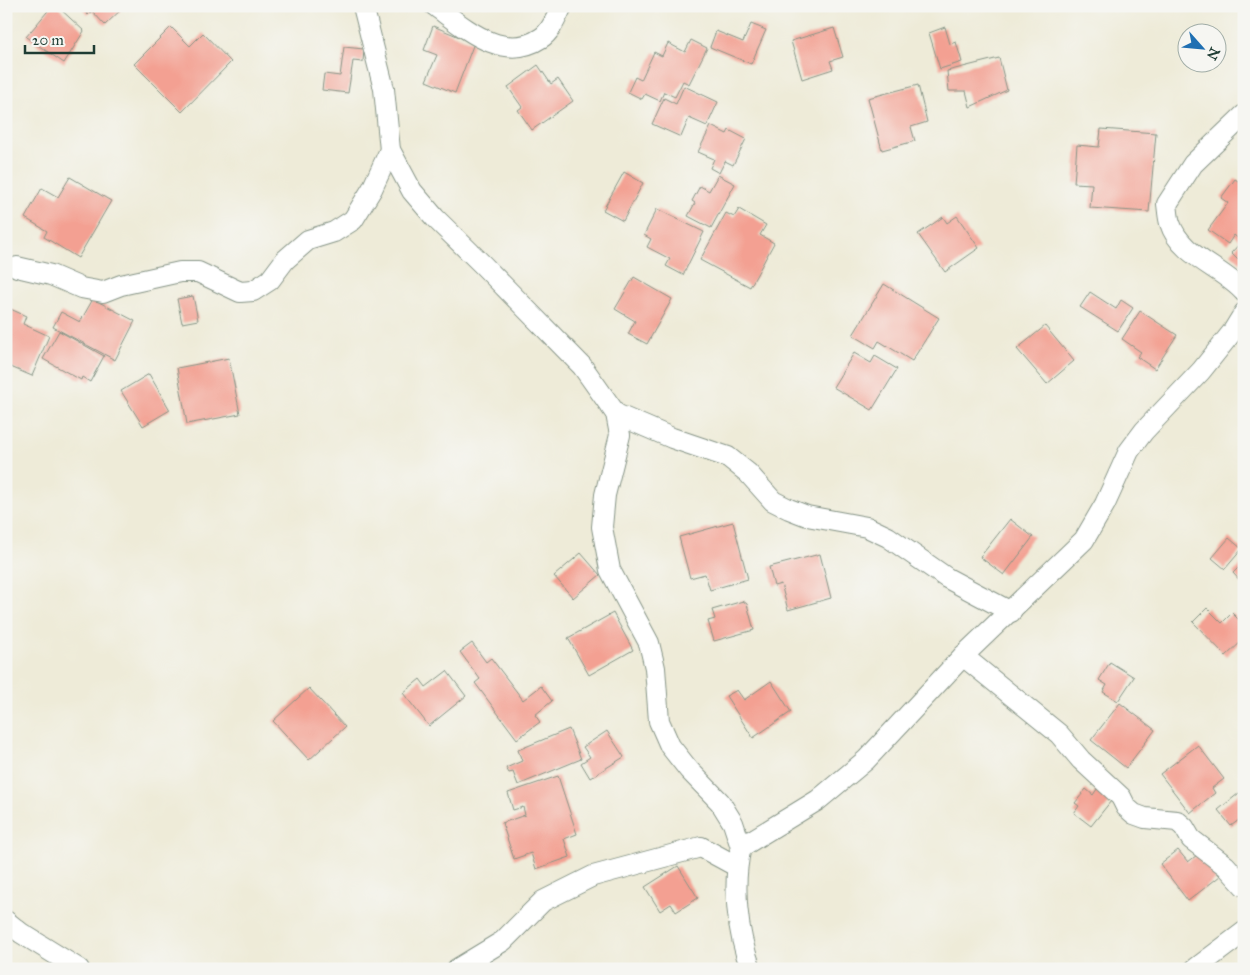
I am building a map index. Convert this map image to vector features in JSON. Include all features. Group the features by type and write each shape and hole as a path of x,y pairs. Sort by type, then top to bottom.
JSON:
{"street":[{"path":"363,6 384,89 390,150 412,191 435,218 490,271 582,366 616,414 620,435 605,495 602,527 610,570 649,643 655,668 660,721 670,746 689,770 720,802 734,823 738,856 738,912 751,969"},
{"path":"435,6 490,42 498,46 514,47 542,38 562,6"},
{"path":"1244,115 1193,164 1167,204 1170,224 1182,244 1232,279 1244,292"},
{"path":"18,267 51,275 81,288 103,292 180,272 198,272 240,292 254,291 270,280 285,260 308,240 334,232 353,220 372,189 390,150"},
{"path":"457,969 503,941 542,901 593,876 701,847 738,856 818,800 859,766 963,656 1084,540 1105,504 1129,451 1144,431 1201,370 1233,331 1244,314"},
{"path":"616,414 672,438 728,457 748,473 773,502 808,516 867,528 888,537 947,578 1010,612"},
{"path":"963,656 1059,734 1080,760 1121,797 1126,807 1134,814 1145,818 1177,821 1184,827 1191,839 1226,866 1244,886"},
{"path":"6,921 21,933 79,969"},
{"path":"1195,969 1244,932"}],"building":[{"path":"52,6 57,6 84,31 64,63 26,37"},
{"path":"81,6 125,6 105,25 92,11 88,15"},
{"path":"751,24 766,30 751,64 710,47 716,31 743,42"},
{"path":"433,26 474,43 455,93 426,81 437,55 424,50"},
{"path":"171,27 190,46 203,33 231,62 182,112 134,64"},
{"path":"945,27 950,44 956,42 962,62 940,69 929,33"},
{"path":"834,28 843,57 830,61 833,69 802,79 791,41"},
{"path":"691,40 707,48 689,84 683,81 675,97 664,92 660,101 645,94 642,99 628,92 635,77 641,80 654,52 662,56 668,43 685,52"},
{"path":"344,47 364,49 363,62 353,61 348,93 322,90 324,74 340,76"},
{"path":"999,58 1007,90 970,107 966,91 949,91 947,71"},
{"path":"538,65 551,84 558,79 573,101 532,130 518,110 522,107 508,87"},
{"path":"918,85 927,122 911,127 915,141 882,150 868,98"},
{"path":"684,86 718,102 707,126 689,118 681,137 652,124 664,98 676,104"},
{"path":"711,126 727,134 729,130 746,139 733,165 725,161 719,173 710,168 714,159 698,152"},
{"path":"1101,129 1156,133 1149,212 1090,208 1092,184 1074,183 1077,145 1099,147"},
{"path":"624,172 643,183 623,221 603,210"},
{"path":"718,175 735,184 711,228 688,216 695,203 692,201 700,186 709,191"},
{"path":"70,177 111,201 78,258 44,237 47,231 25,218 42,188 58,197"},
{"path":"1235,179 1244,185 1244,237 1241,241 1234,235 1228,244 1208,230 1228,203 1221,198"},
{"path":"657,209 704,232 683,275 666,266 670,259 647,247 651,239 644,235"},
{"path":"739,209 766,225 760,235 774,243 750,287 700,260 726,213 734,217"},
{"path":"957,216 979,248 945,272 918,234 943,217 947,223"},
{"path":"1244,239 1244,266 1231,253"},
{"path":"634,277 672,299 647,344 628,334 635,321 615,309"},
{"path":"884,284 939,318 912,361 879,341 875,348 853,335"},
{"path":"1090,292 1116,309 1121,300 1133,308 1118,331 1080,307"},
{"path":"193,296 198,320 182,323 177,299"},
{"path":"93,299 135,321 115,360 53,327 61,312 80,322"},
{"path":"6,307 26,316 23,324 49,336 32,376 6,365"},
{"path":"1140,311 1177,335 1155,369 1137,357 1141,352 1122,339"},
{"path":"1045,326 1074,361 1047,384 1017,349"},
{"path":"59,331 104,356 90,382 82,377 81,380 43,359"},
{"path":"854,353 871,363 875,356 897,369 872,410 833,387"},
{"path":"229,358 240,414 187,424 177,368"},
{"path":"149,374 170,410 143,426 121,391"},
{"path":"1010,519 1033,537 1004,575 980,557"},
{"path":"733,522 748,579 710,590 705,574 690,578 679,537"},
{"path":"1229,538 1242,549 1225,569 1212,558"},
{"path":"581,553 600,575 573,598 554,576"},
{"path":"820,554 831,598 788,610 781,584 774,586 769,567"},
{"path":"1244,562 1244,585 1233,573"},
{"path":"743,601 747,604 754,630 714,641 708,621 715,619 712,610"},
{"path":"1207,608 1222,623 1232,613 1244,625 1244,639 1226,656 1193,622"},
{"path":"613,613 633,650 589,675 568,638"},
{"path":"472,643 486,662 491,658 523,700 541,686 552,701 535,715 540,722 517,739 475,683 480,679 460,652"},
{"path":"1110,662 1134,677 1118,701 1103,692 1107,685 1099,680"},
{"path":"447,671 466,696 429,726 403,693 420,679 426,687"},
{"path":"771,681 791,712 753,738 726,696 737,690 744,700"},
{"path":"309,688 345,727 309,760 273,721"},
{"path":"1120,703 1155,730 1126,768 1091,740"},
{"path":"569,729 581,759 518,785 513,772 509,773 506,768 522,761 518,750"},
{"path":"607,731 624,757 590,778 581,763 590,757 583,747"},
{"path":"1198,745 1224,779 1212,788 1215,793 1190,813 1160,774"},
{"path":"558,776 577,834 564,839 570,857 536,869 531,853 514,859 502,823 525,815 523,807 513,810 508,793"},
{"path":"1086,789 1093,795 1097,789 1111,801 1091,826 1074,813 1079,806 1075,803"},
{"path":"1244,789 1244,816 1231,826 1218,810"},
{"path":"1178,850 1188,862 1201,852 1220,876 1188,901 1160,864"},
{"path":"678,866 698,898 676,912 671,904 660,911 645,887"}]}
